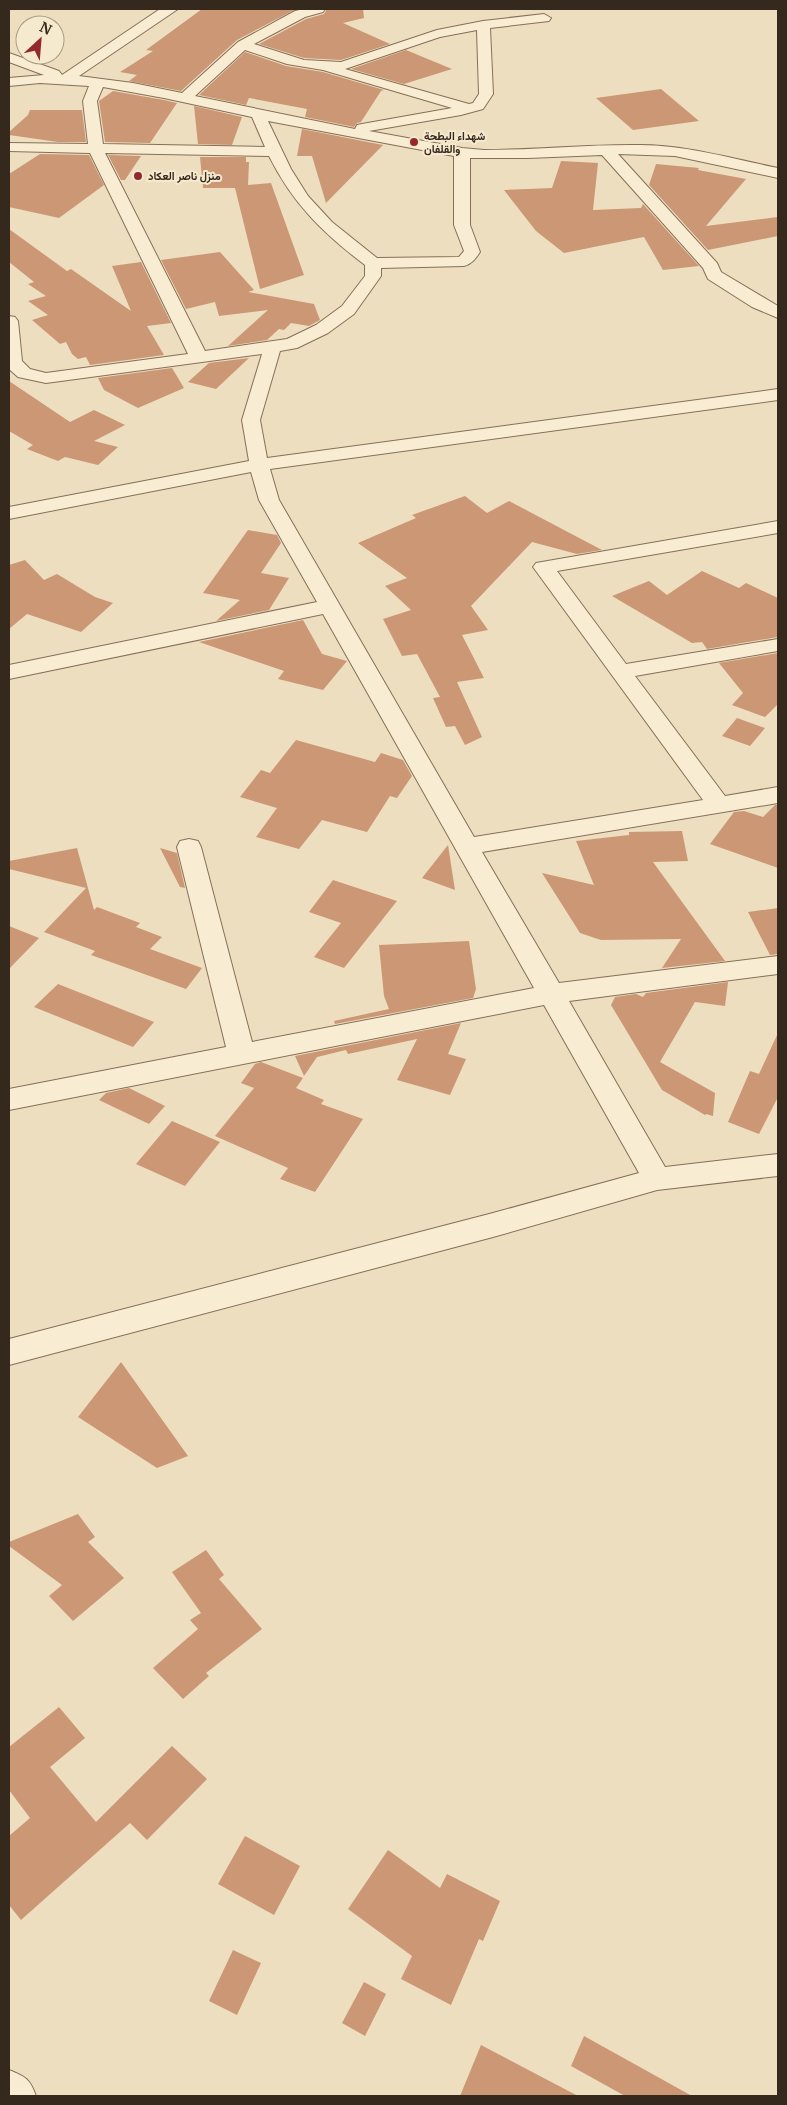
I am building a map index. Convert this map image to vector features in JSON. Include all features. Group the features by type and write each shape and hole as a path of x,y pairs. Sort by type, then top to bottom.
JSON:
{"street":[{"path":"68,78 159,14 170,9"},
{"path":"184,99 243,45 300,14 318,9"},
{"path":"326,68 342,66 438,34 483,25 544,18"},
{"path":"345,131 478,106 486,94 483,25"},
{"path":"243,45 306,65 326,68 469,108"},
{"path":"9,57 68,78"},
{"path":"9,82 34,78 68,78 98,82 258,115 462,153 496,156 606,150 676,152 778,173"},
{"path":"98,82 90,101 96,150 199,357"},
{"path":"258,115 284,170 302,200 327,226 373,263 443,263 464,260 472,252 462,225 462,153"},
{"path":"9,147 275,152"},
{"path":"606,150 711,266 714,275 778,314"},
{"path":"9,321 16,376 55,377 291,344 322,329 348,310 372,276 373,263"},
{"path":"273,346 251,420 259,465 269,500 656,1179"},
{"path":"9,513 259,465 778,394"},
{"path":"718,805 543,567 778,527"},
{"path":"9,672 330,606"},
{"path":"620,672 778,645"},
{"path":"467,846 778,796"},
{"path":"189,847 242,1054"},
{"path":"9,1100 550,994 778,964"},
{"path":"9,1352 494,1225 656,1179 778,1165"},
{"path":"9,2091 15,2096"}],"building":[{"path":"202,9 296,9 237,40 181,91 129,81 137,75 120,72 153,51 146,50"},
{"path":"327,9 363,9 364,18 343,23 390,44 341,60 304,58 259,44 306,19 324,14"},
{"path":"406,50 452,69 404,84 351,69"},
{"path":"245,52 286,66 323,72 384,90 381,91 361,122 357,123 354,127 305,117 307,109 249,98 246,105 199,95"},
{"path":"661,89 699,121 633,130 596,98"},
{"path":"113,91 177,103 150,143 105,142 99,101"},
{"path":"194,106 242,117 232,145 198,144"},
{"path":"30,110 82,110 86,142 58,142 9,135 9,132 28,115"},
{"path":"302,129 383,145 326,203 312,156 297,156"},
{"path":"40,154 89,155 104,185 59,218 9,207 9,174"},
{"path":"108,155 141,156 125,180 121,180"},
{"path":"200,157 246,157 246,162 249,162 248,185 271,183 304,275 260,289 235,188 203,188"},
{"path":"561,161 598,163 593,210 641,208 643,204 699,266 663,270 644,237 564,253 536,231 504,190 552,188"},
{"path":"656,164 699,168 698,170 746,179 706,226 778,217 778,236 708,250 649,185"},
{"path":"9,229 67,271 71,269 131,311 112,266 141,262 171,323 147,326 164,355 90,365 86,357 78,359 72,354 66,342 60,344 32,320 48,315 28,301 46,296 28,284 34,282 9,262"},
{"path":"220,252 254,290 248,292 314,304 320,320 309,326 291,323 284,330 279,329 267,340 228,346 268,310 219,316 215,302 186,309 161,260"},
{"path":"249,358 216,389 188,382 209,363"},
{"path":"172,368 184,388 138,408 104,390 98,378"},
{"path":"9,381 70,422 94,410 125,425 94,441 118,447 98,465 65,457 58,461 27,449 33,445 9,431"},
{"path":"465,496 487,513 509,501 602,550 577,554 532,542 471,606 488,630 462,635 484,678 457,682 482,737 465,745 455,726 446,727 433,698 440,697 417,654 402,656 383,619 411,610 385,586 407,578 358,543 416,518 412,515"},
{"path":"248,530 277,535 281,543 261,573 289,578 269,610 216,621 240,600 203,593"},
{"path":"25,560 44,580 57,574 95,597 113,603 81,632 27,614 9,629 9,565"},
{"path":"702,571 739,588 746,583 778,598 778,637 707,649 702,642 692,643 612,596 649,581 667,595"},
{"path":"303,620 322,654 347,661 323,690 278,679 284,671 199,642"},
{"path":"778,653 778,704 765,717 732,705 743,693 719,663"},
{"path":"737,718 765,728 750,746 722,736"},
{"path":"296,740 375,762 381,753 403,760 412,776 397,798 390,796 367,832 322,820 299,849 256,837 277,808 240,797 261,770 270,773"},
{"path":"775,805 778,805 778,868 710,844 734,812 744,811 763,817"},
{"path":"682,831 688,861 653,862 725,961 662,968 681,939 601,940 580,933 542,873 594,885 576,841 629,835 629,832"},
{"path":"448,845 455,890 422,878"},
{"path":"77,848 94,910 97,907 140,923 136,927 162,937 150,949 202,968 186,989 91,955 95,951 44,932 86,888 9,869 9,861"},
{"path":"160,848 177,853 185,888 180,887"},
{"path":"333,880 397,901 344,968 314,957 341,923 309,912"},
{"path":"778,908 778,954 770,955 748,912"},
{"path":"9,926 39,938 9,969"},
{"path":"469,941 476,989 473,998 335,1024 334,1021 389,1009 384,996 379,945"},
{"path":"728,982 725,1006 695,1002 660,1062 715,1093 713,1116 705,1115 662,1090 611,1005 615,997 636,994 643,997 646,993"},
{"path":"58,984 154,1022 133,1047 34,1007"},
{"path":"461,1023 448,1054 466,1059 450,1095 397,1080 417,1039 348,1054 346,1050 317,1057 304,1076 295,1056"},
{"path":"778,1033 778,1097 759,1134 728,1122 750,1071 759,1074"},
{"path":"261,1062 303,1078 296,1088 324,1100 321,1104 363,1119 315,1192 280,1179 288,1168 215,1136 254,1088 241,1083 255,1064"},
{"path":"129,1088 165,1106 149,1124 99,1100 106,1093"},
{"path":"172,1121 220,1142 185,1186 136,1164"},
{"path":"121,1362 188,1456 157,1468 78,1417"},
{"path":"78,1514 95,1537 88,1542 124,1578 73,1621 49,1596 62,1585 9,1546 9,1542"},
{"path":"206,1550 224,1575 219,1579 262,1629 206,1673 209,1676 183,1699 153,1668 198,1629 190,1620 201,1613 172,1572"},
{"path":"59,1707 85,1738 50,1767 96,1822 172,1746 207,1779 147,1840 130,1823 21,1920 9,1905 9,1836 30,1818 9,1790 9,1747"},
{"path":"245,1836 300,1866 274,1915 218,1884"},
{"path":"388,1850 440,1888 447,1874 500,1901 483,1941 479,1939 451,2005 401,1979 412,1956 348,1909"},
{"path":"233,1950 261,1963 237,2015 209,2001"},
{"path":"364,1982 386,1994 365,2036 342,2023"},
{"path":"584,2036 692,2096 625,2096 571,2066"},
{"path":"481,2045 578,2096 460,2096"}],"place":[{"name":"شهداء البطحة والقلفان","path":"414,142"},
{"name":"منزل ناصر العكاد","path":"138,176"}]}
